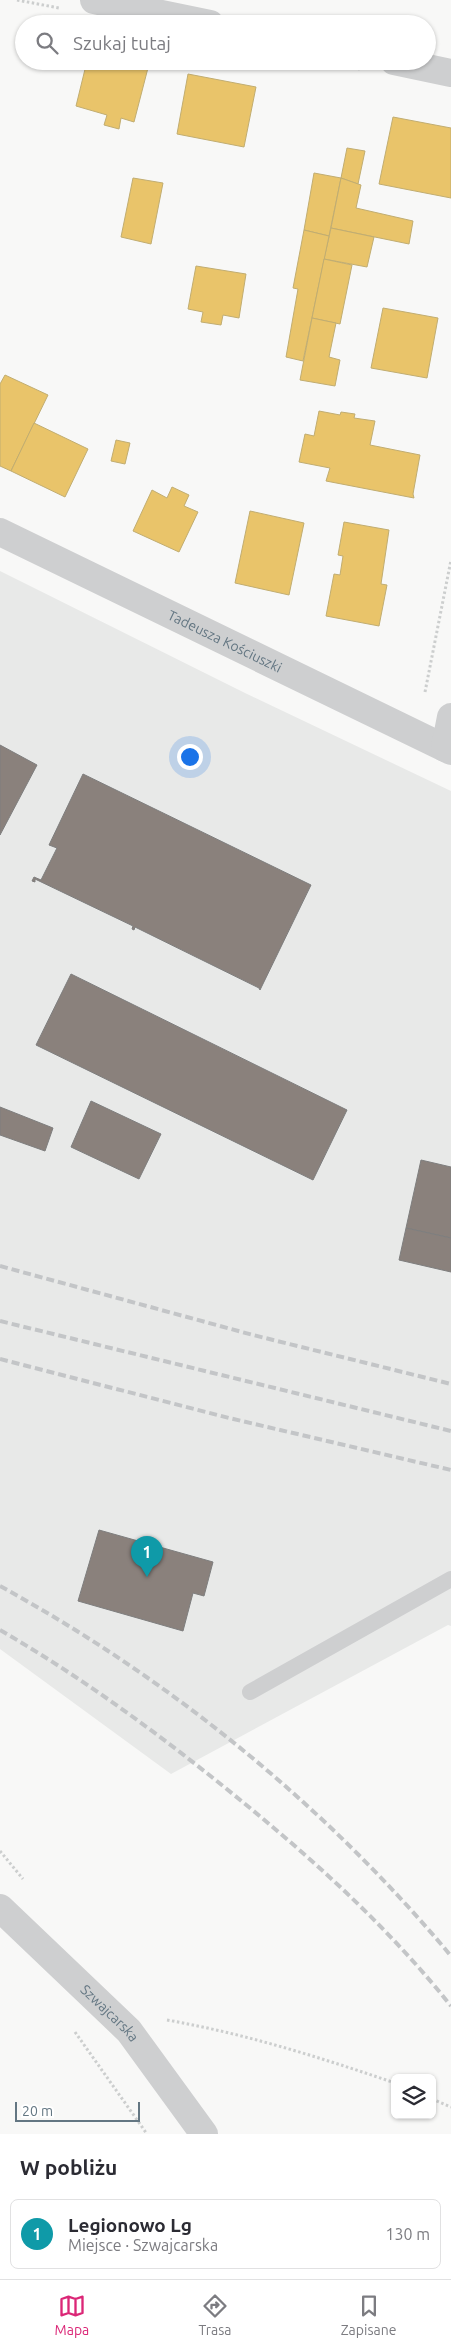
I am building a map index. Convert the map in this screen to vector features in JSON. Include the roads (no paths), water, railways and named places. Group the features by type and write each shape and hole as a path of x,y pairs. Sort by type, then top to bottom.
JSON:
{"street":[{"path":"94,0 166,15"},
{"path":"436,70 451,73"},
{"name":"Tadeusza Kościuszki","path":"0,532 448,750"},
{"path":"448,750 451,717"},
{"name":"Szwajcarska","path":"0,1908 128,2031 204,2134"}],"lane":[{"path":"250,1692 451,1579"}],"railway":[{"path":"0,1266 253,1335 451,1384"},
{"path":"0,1321 451,1431"},
{"path":"0,1359 229,1418 451,1470"},
{"path":"0,1586 63,1622 125,1662 243,1750 299,1798 352,1848 403,1901 451,1956"},
{"path":"0,1630 58,1665 114,1704 169,1744 254,1811 314,1863 371,1917 451,2006"}],"place":[{"name":"Legionowo Lg","path":"147,1577"}]}
